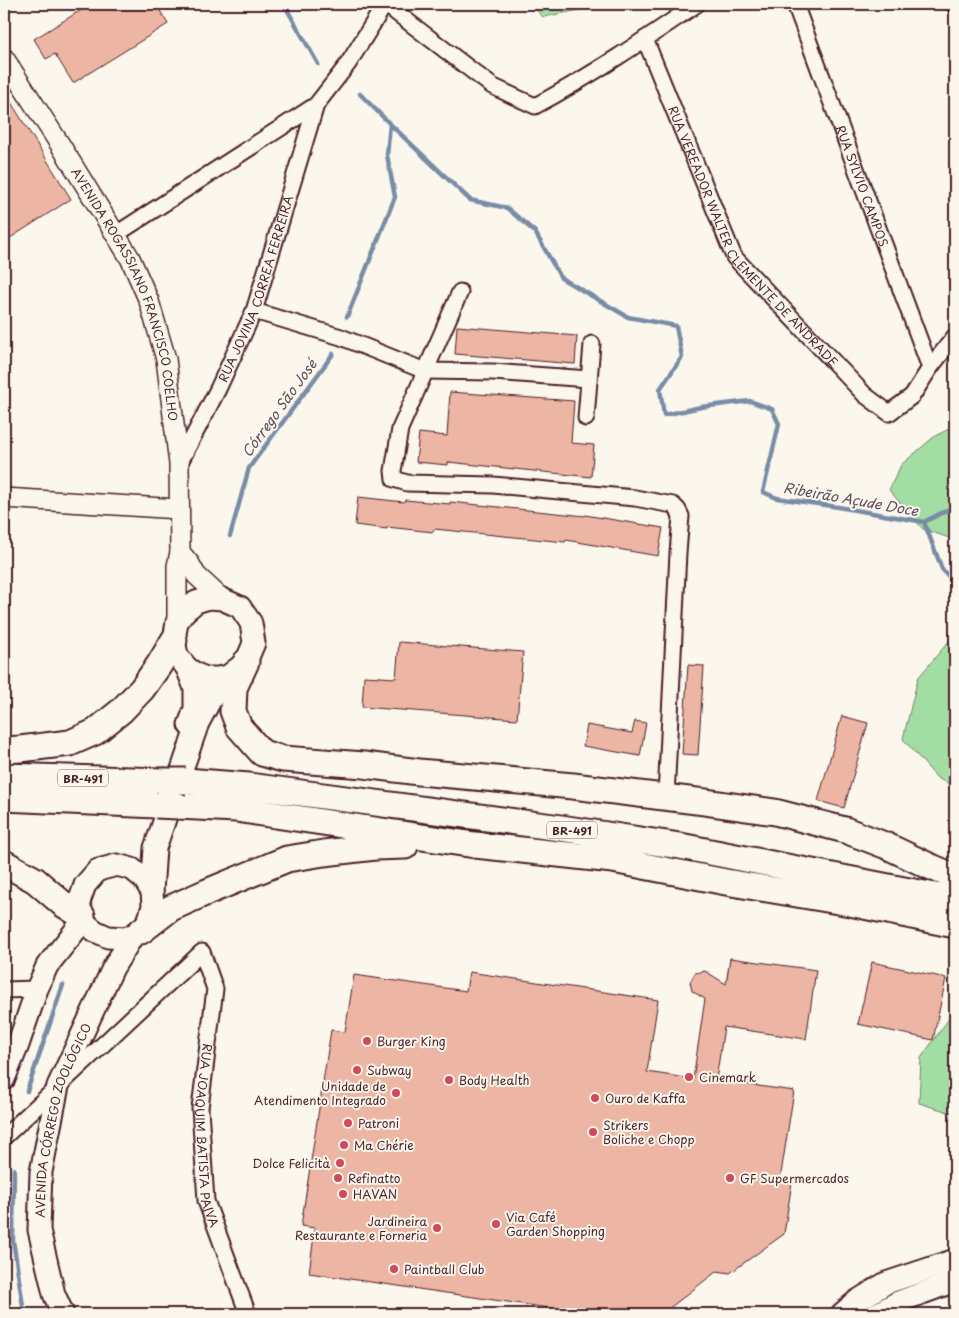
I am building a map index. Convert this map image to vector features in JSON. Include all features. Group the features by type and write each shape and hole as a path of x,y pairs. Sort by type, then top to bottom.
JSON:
{"highway":[{"path":"4,750 70,744 95,732 121,711 142,689 159,665 175,631"},
{"path":"237,669 233,711 239,727 262,753 283,758 573,786 775,812 845,830 887,846 955,877"},
{"name":"BR-491","path":"4,776 174,781 258,788 561,828 680,846 955,900"},
{"name":"BR-491","path":"4,798 236,809 475,845 613,860 850,903 955,925"},
{"path":"138,932 171,908 287,859 324,852 375,847 475,845"},
{"path":"4,863 34,880 82,918"}],"main road":[{"path":"209,598 222,599 240,607 251,624 254,643 237,669 212,697 198,723 154,848 153,906 149,919 138,932 126,938 108,937 95,931 82,918 79,902 85,885 98,870 117,865 139,851 154,826 194,709 195,688 178,655 175,631 185,611 196,602 209,598"},
{"path":"186,668 206,678 217,678 237,669"},
{"path":"117,865 132,869 144,879 152,892"},
{"path":"4,1079 11,1045 47,966 82,918"},
{"name":"AVENIDA CÓRREGO ZOOLÓGICO","path":"63,1314 54,1294 39,1230 41,1172 58,1086 113,968 138,932"},
{"path":"842,1314 857,1301 886,1283 955,1260"},
{"path":"876,1314 902,1308 955,1282"}],"street":[{"path":"385,4 492,86 535,106 645,39 697,4"},
{"name":"RUA JOVINA CORREA FERREIRA","path":"115,235 316,105 348,64 385,4"},
{"name":"RUA SYLVIO CAMPOS","path":"795,4 930,368"},
{"name":"RUA VEREADOR WALTER CLEMENTE DE ANDRADE","path":"645,39 734,257 865,395 889,412 912,396 930,368"},
{"name":"AVENIDA ROGASSIANO FRANCISCO COELHO","path":"4,58 130,258 149,301 166,358 179,464 180,552 177,566 175,631"},
{"name":"RUA JOVINA CORREA FERREIRA","path":"179,464 218,389 254,312 316,105"},
{"path":"460,292 400,428 392,471 394,479 400,482 493,485 634,498 672,505 678,510 681,516 676,581 666,797"},
{"path":"254,312 341,338 425,371 493,372 589,380"},
{"path":"930,368 955,336"},
{"path":"586,418 592,344"},
{"path":"4,498 179,509"},
{"path":"180,552 196,575 222,599"},
{"name":"RUA JOAQUIM BATISTA PAIVA","path":"58,1086 202,952 215,989 200,1108 206,1201 248,1314"},
{"path":"4,990 37,989"},
{"path":"4,1137 58,1086"}],"green space":[{"path":"531,4 602,4 596,7 543,17"},
{"path":"955,426 955,540 923,529 889,490 901,465 935,436"},
{"path":"955,634 955,787 937,778 903,739 918,678"},
{"path":"955,995 955,1114 919,1103 921,1058 950,1017"}],"building":[{"path":"91,4 156,4 168,24 73,83 55,54 46,59 34,39"},
{"path":"4,91 71,199 4,242"},
{"path":"457,326 577,336 575,364 455,354"},
{"path":"450,392 574,401 571,443 594,445 591,477 448,462 448,465 416,462 419,433 447,436"},
{"path":"358,497 404,502 405,500 450,504 450,502 585,515 663,528 658,556 566,540 565,542 434,529 433,532 387,527 387,529 355,525"},
{"path":"399,642 523,652 517,719 362,707 364,676 396,678"},
{"path":"688,665 704,666 698,755 682,754"},
{"path":"842,716 868,723 844,808 818,801"},
{"path":"635,721 646,723 640,756 583,746 587,725 632,733"},
{"path":"730,958 816,970 806,1039 724,1027 716,1080 794,1091 780,1180 792,1182 784,1234 730,1273 717,1271 662,1314 590,1314 309,1273 315,1228 301,1226 331,1030 345,1032 354,975 466,991 469,972 658,1000 647,1072 693,1079 705,999 692,991 690,982 695,973 705,971 726,984"},
{"path":"872,962 946,978 933,1040 858,1024"}],"waterway":[{"name":"Ribeirão Açude Doce","path":"284,4 318,64"},
{"name":"Ribeirão Açude Doce","path":"347,317 395,197 387,155 390,124 360,94"},
{"name":"Ribeirão Açude Doce","path":"390,124 470,200 507,208 535,232 561,278 628,317 676,326 682,357 660,389 664,415 701,407 750,401 772,409 779,424 763,492 777,498 924,522 942,569 955,583"},
{"name":"Córrego São José","path":"230,536 249,468 333,354"},
{"path":"924,522 955,506"},
{"name":"Córrego São José","path":"27,1091 63,985"},
{"name":"Córrego São José","path":"14,1169 13,1240 25,1314"}],"place":[{"name":"Burger King","path":"367,1041"},
{"name":"Subway","path":"357,1070"},
{"name":"Cinemark","path":"689,1077"},
{"name":"Body Health","path":"449,1080"},
{"name":"Unidade de Atendimento Integrado","path":"396,1093"},
{"name":"Ouro de Kaffa","path":"595,1098"},
{"name":"Patroni","path":"348,1123"},
{"name":"Strikers Boliche e Chopp","path":"593,1132"},
{"name":"Ma Chérie","path":"344,1145"},
{"name":"Dolce Felicità","path":"340,1163"},
{"name":"Refinatto","path":"338,1178"},
{"name":"GF Supermercados","path":"730,1178"},
{"name":"HAVAN","path":"343,1194"},
{"name":"Via Café Garden Shopping","path":"496,1224"},
{"name":"Jardineira Restaurante e Forneria","path":"437,1228"},
{"name":"Paintball Club","path":"394,1269"}]}
